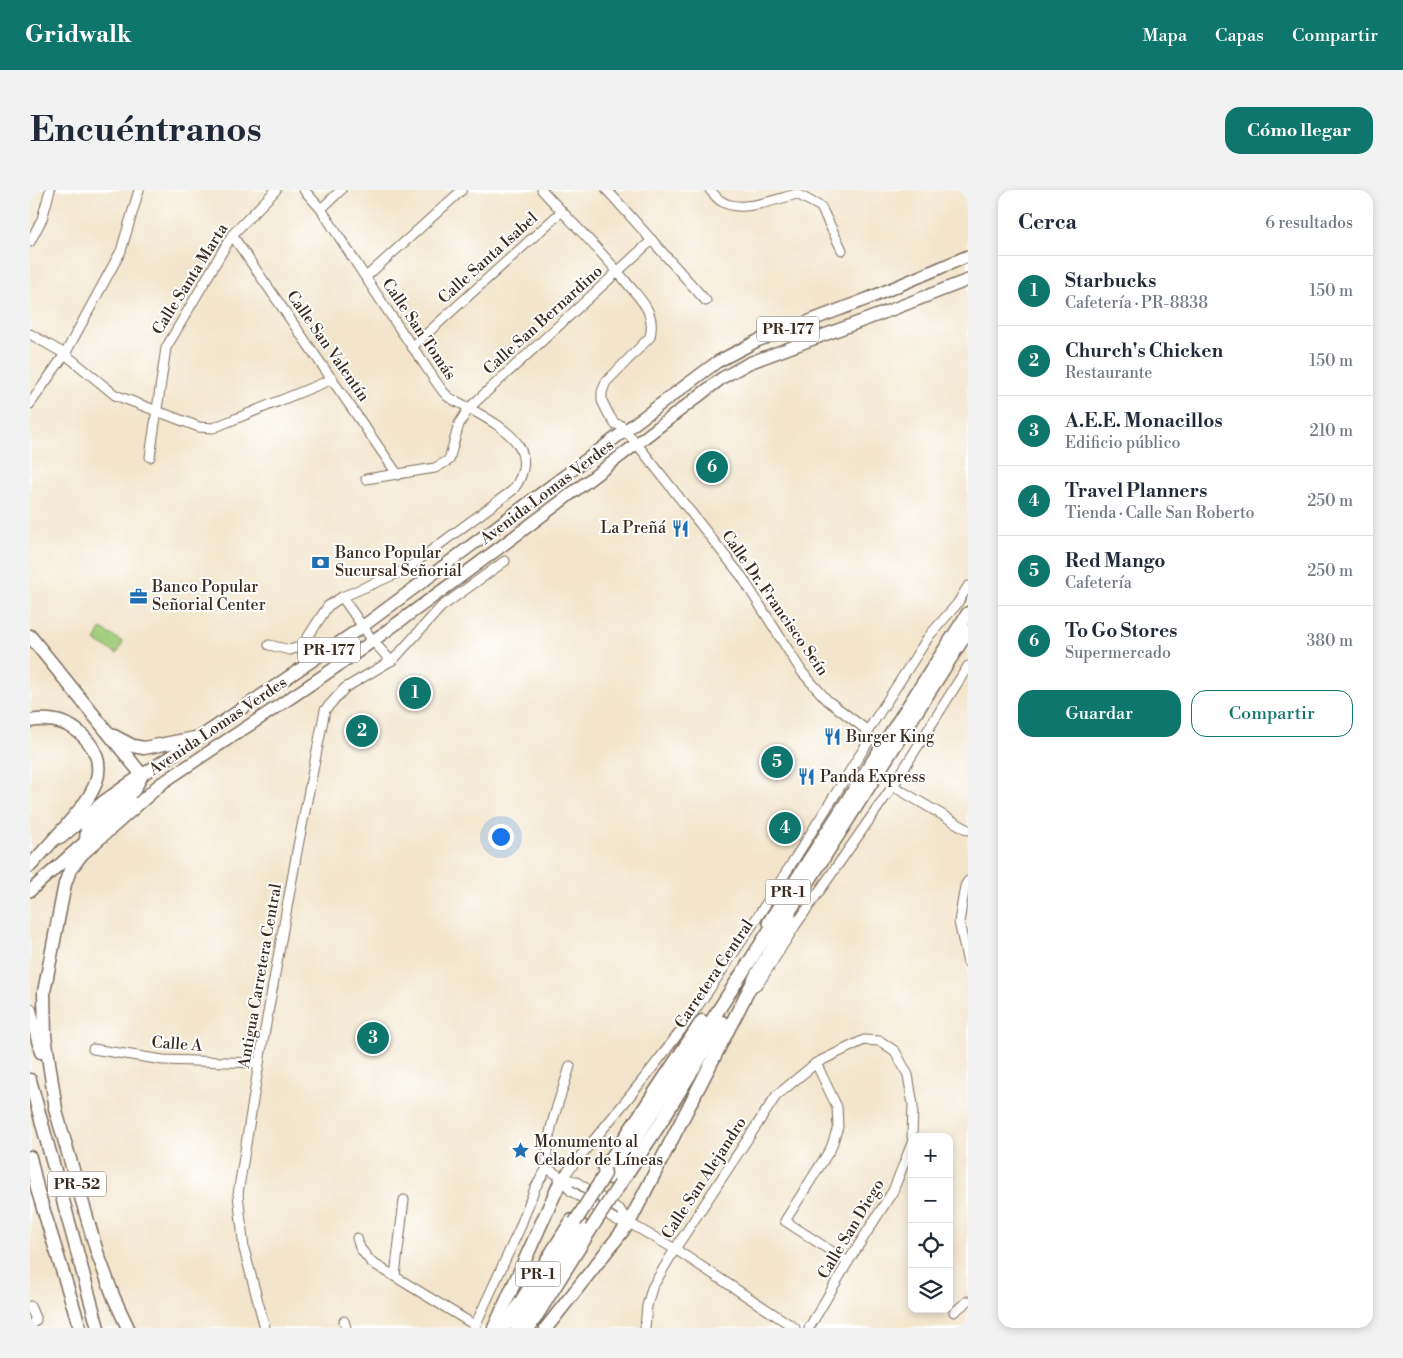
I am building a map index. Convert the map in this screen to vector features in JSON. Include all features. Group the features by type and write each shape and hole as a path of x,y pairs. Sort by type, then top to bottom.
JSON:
{"highway":[{"path":"966,621 968,604"},
{"name":"Carretera Central","path":"529,1328 580,1224 611,1177 658,1126 966,621"},
{"name":"Carretera Central","path":"504,1328 580,1224 611,1177 758,939 966,621"},
{"path":"30,636 142,775 134,790 87,827 86,841"},
{"path":"30,722 55,720 66,723 77,730 88,740 97,761 98,770 92,792 83,806 30,866"},
{"path":"107,732 126,743 144,748 200,738"},
{"path":"56,1116 46,1036 44,992 65,884 70,870 82,854 162,783"},
{"path":"546,1328 629,1223 760,968 790,920 789,911"},
{"name":"PR-52","path":"30,1010 56,1116 97,1252 114,1298 128,1328"},
{"path":"30,1080 98,1328"},
{"name":"PR-52","path":"30,1157 38,1192 80,1328"},
{"path":"30,1176 38,1192"},
{"path":"494,1328 562,1178"},
{"path":"515,1328 580,1224"}],"main road":[{"name":"Avenida Lomas Verdes","path":"30,866 104,801 362,627 622,427 717,362 742,347 867,299 968,256"},
{"name":"Avenida Lomas Verdes","path":"30,891 116,814 211,752 373,641 544,515 722,378 749,363 968,280"}],"street":[{"path":"30,242 42,219 50,190"},
{"path":"30,404 66,354 121,251 138,190"},
{"name":"Calle Santa Marta","path":"150,457 166,348 232,235 276,190"},
{"name":"Calle San Tomás","path":"269,645 290,650 302,646 328,606 342,597 405,570 503,499 521,480 524,458 515,439 508,433 447,396 412,347 321,209 304,190"},
{"path":"321,209 341,190"},
{"path":"366,277 462,190"},
{"path":"542,190 618,272"},
{"path":"607,190 706,300"},
{"path":"710,190 721,201 734,206 750,206 797,192 821,207 842,250"},
{"name":"Calle Santa Isabel","path":"412,347 562,212"},
{"name":"Calle San Valentín","path":"232,235 398,475"},
{"name":"Calle San Bernardino","path":"366,479 435,468 449,460 459,424 469,408 652,240"},
{"name":"Calle Dr. Francisco Seín","path":"618,272 648,310 652,327 650,337 606,382 602,392 602,401 607,412 615,424 622,427 636,444 733,566 802,672 827,700 869,735"},
{"path":"30,334 66,354 115,395 199,427 213,428 333,379"},
{"name":"Antigua Carretera Central","path":"265,1328 244,1250 238,1194 259,1063 298,846 326,710 345,688 391,661 441,607 505,562"},
{"path":"562,1178 627,1100 701,1002 737,950 929,636 957,604 968,586"},
{"path":"342,597 362,627 391,661"},
{"path":"748,992 759,982 795,926 893,786 968,666"},
{"path":"893,786 968,830"},
{"path":"968,881 965,886 959,922 968,963"},
{"path":"848,1262 785,1221 831,1148 838,1127 837,1107 816,1063 864,1040 880,1042 895,1051 908,1075 913,1105 912,1133"},
{"name":"Calle A","path":"94,1049 163,1060 259,1063"},
{"name":"Calle San Alejandro","path":"645,1328 647,1306 652,1288 675,1249 776,1096 816,1063"},
{"path":"357,1238 360,1248 371,1262 475,1327 519,1230 535,1188 547,1168 548,1140 570,1066"},
{"name":"Calle San Diego","path":"809,1328 893,1191 908,1153"},
{"path":"547,1168 562,1178 571,1191 616,1220 629,1223 675,1249 795,1328"},
{"path":"395,1276 404,1200"},
{"path":"954,1312 968,1300"},
{"path":"30,1306 36,1320 30,1326"}],"green space":[{"path":"101,629 123,642 117,654 95,641"}],"place":[{"name":"To Go Stores","path":"712,467"},
{"name":"La Preñá","path":"680,528"},
{"name":"Banco Popular Sucursal Señorial","path":"321,562"},
{"name":"Banco Popular Señorial Center","path":"138,596"},
{"name":"Starbucks","path":"415,693"},
{"name":"Church's Chicken","path":"362,731"},
{"name":"Burger King","path":"832,737"},
{"name":"Red Mango","path":"777,762"},
{"name":"Panda Express","path":"806,777"},
{"name":"Travel Planners","path":"785,828"},
{"name":"A.E.E. Monacillos","path":"373,1038"},
{"name":"Monumento al Celador de Líneas","path":"520,1151"}]}
